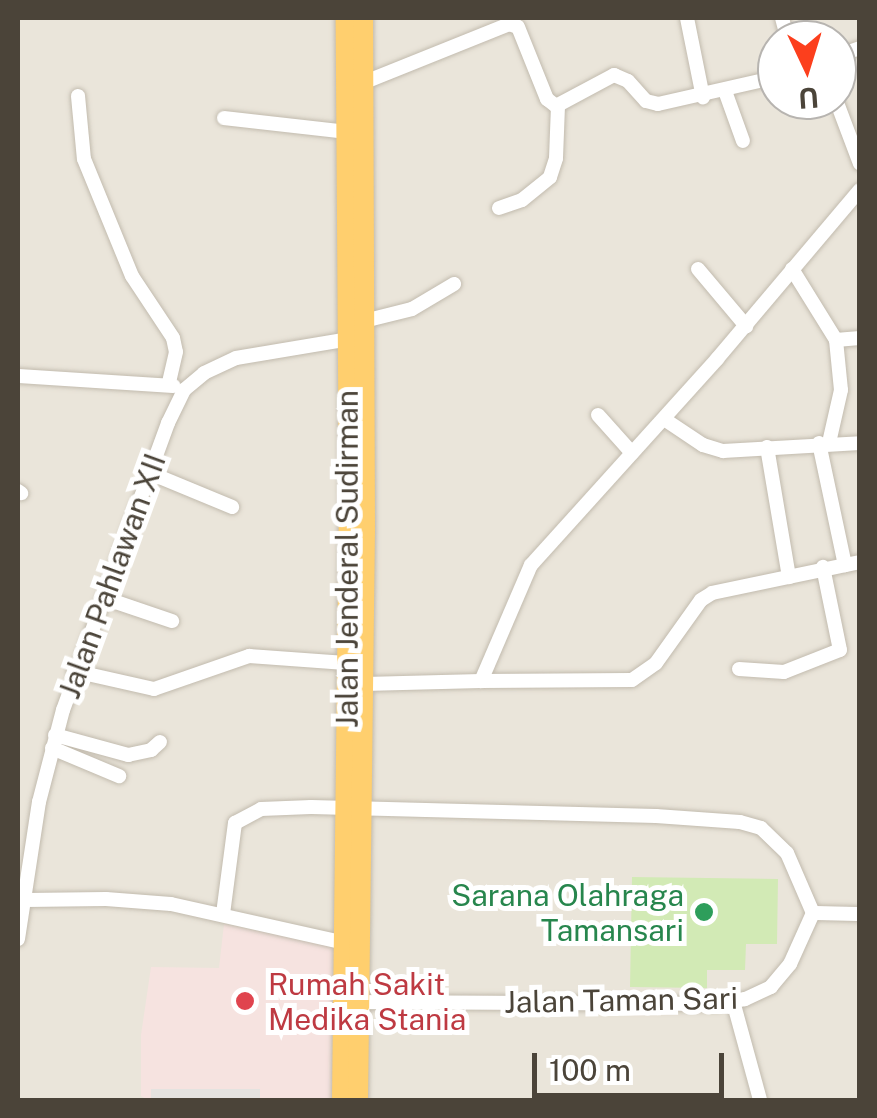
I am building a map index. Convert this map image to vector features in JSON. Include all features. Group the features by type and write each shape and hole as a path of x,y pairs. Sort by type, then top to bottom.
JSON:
{"highway":[{"name":"Jalan Jenderal Sudirman","path":"346,18 352,77 356,242 348,339 346,663 361,1002 358,1100"},
{"name":"Jalan Jenderal Sudirman","path":"342,1100 345,944 364,684 364,321 347,132 352,77 364,18"}],"street":[{"path":"686,18 704,97"},
{"path":"352,77 514,24 547,99 558,106"},
{"path":"558,106 617,74 649,103 704,97 757,82"},
{"path":"725,91 743,141"},
{"path":"78,96 84,159 132,276 173,338 176,352 169,384"},
{"path":"499,208 522,200 550,177 556,158 558,106"},
{"path":"224,118 347,132"},
{"path":"844,120 860,164"},
{"path":"481,681 530,565 746,326 860,190"},
{"path":"698,269 746,326"},
{"path":"364,684 632,680 656,664 706,596 852,563 824,443 841,390 836,340 792,269"},
{"path":"364,321 412,310 454,284"},
{"path":"836,340 860,338"},
{"path":"18,376 169,384 184,390 204,373 236,358 348,339"},
{"name":"Jalan Pahlawan XII","path":"18,939 54,742 74,671 184,390"},
{"path":"598,415 632,452"},
{"path":"664,419 710,448 860,442"},
{"path":"767,447 789,578"},
{"path":"150,473 232,507"},
{"path":"739,669 784,672 840,650 823,568"},
{"path":"104,598 172,621"},
{"path":"74,671 154,688 249,656 346,663"},
{"path":"54,742 128,754 151,750 160,742"},
{"path":"54,742 119,776"},
{"path":"223,914 231,833 242,816 272,808 656,816 740,822 761,828 787,853 813,913 860,914"},
{"path":"26,900 106,898 223,914 345,944"},
{"name":"Jalan Taman Sari","path":"361,1002 733,1000 771,987 802,943 813,913"},
{"path":"733,1000 760,1100"}],"shaded area":[{"path":"18,18 859,18 859,1100 18,1100"},
{"name":"Rumah Sakit Medika Stania","path":"224,924 345,949 341,1100 148,1100 141,1096 141,1035 151,967 219,968"},
{"path":"151,1089 260,1089 260,1099 151,1099"}],"green space":[{"name":"Sarana Olahraga Tamansari","path":"632,877 778,879 777,944 746,944 745,970 707,970 707,988 630,987"}],"place":[{"name":"Sarana Olahraga Tamansari","path":"704,912"},
{"name":"Rumah Sakit Medika Stania","path":"245,1001"}]}
